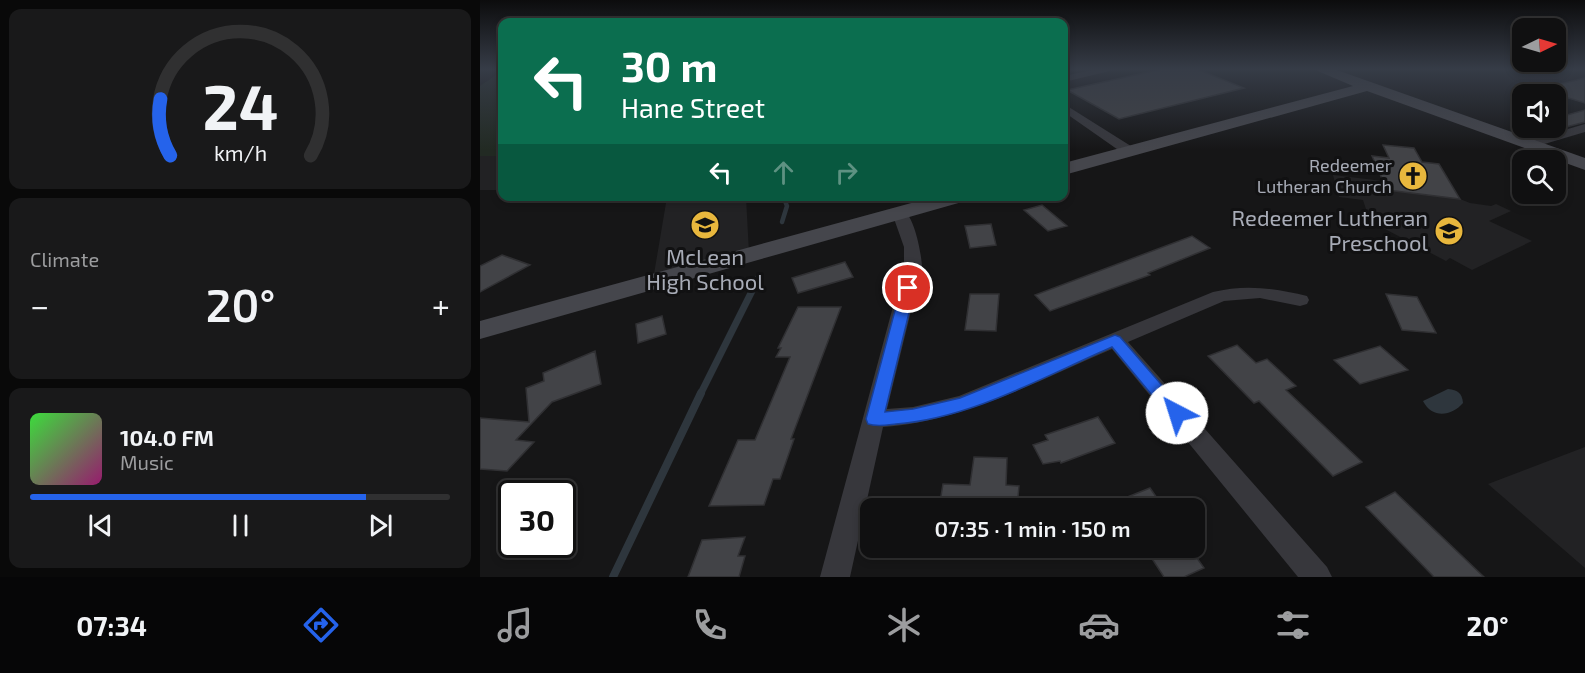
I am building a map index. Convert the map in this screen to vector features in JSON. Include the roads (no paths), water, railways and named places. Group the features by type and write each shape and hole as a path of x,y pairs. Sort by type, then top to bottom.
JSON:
{"main road":[{"path":"1068,168 1332,96"},
{"path":"1396,96 1585,164"},
{"path":"480,330 944,201"}],"street":[{"path":"1068,110 1129,151"},
{"path":"1532,144 1585,128"},
{"path":"835,577 913,266 912,248 900,213"},
{"path":"875,419 913,416 963,404 1219,296 1257,291 1300,300"},
{"path":"1115,340 1317,577"}],"waterway":[{"path":"782,222 787,206 785,201"},
{"path":"701,393 759,277"},
{"path":"613,577 701,393"}],"place":[{"name":"Redeemer Lutheran Church","path":"1413,176"},
{"name":"McLean High School","path":"705,225"},
{"name":"Redeemer Lutheran Preschool","path":"1449,231"}]}
